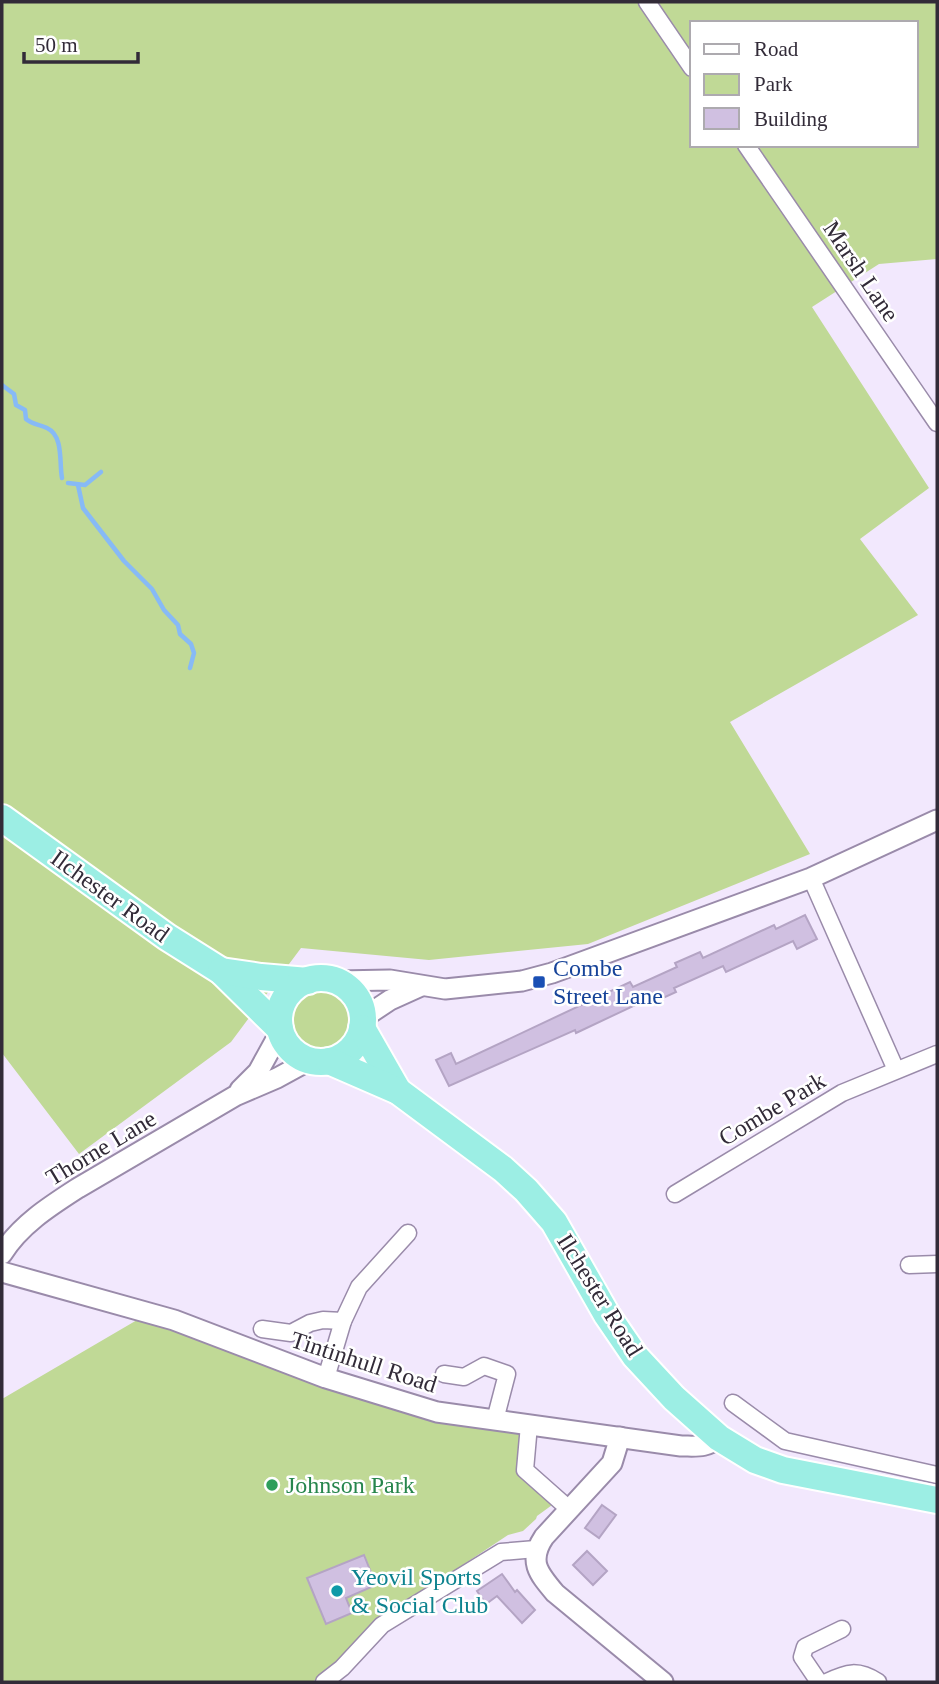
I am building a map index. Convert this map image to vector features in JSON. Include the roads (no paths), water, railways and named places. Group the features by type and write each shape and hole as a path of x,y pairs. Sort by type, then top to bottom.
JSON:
{"highway":[{"name":"Ilchester Road","path":"2,818 167,937 220,971 280,1031"},
{"name":"Ilchester Road","path":"220,971 308,981"},
{"path":"322,978 338,981 354,992 363,1023 354,1047 342,1057 319,1061 294,1052 280,1031 279,1017 285,998 308,981 322,978"},
{"name":"Ilchester Road","path":"363,1023 398,1091"},
{"name":"Ilchester Road","path":"319,1061 398,1091 502,1169 534,1198 562,1234 607,1315 635,1356 674,1398 719,1438 755,1460 783,1470 937,1500"}],"street":[{"path":"647,2 690,65"},
{"name":"Marsh Lane","path":"747,147 937,423"},
{"path":"338,981 390,980 444,989 492,985 552,973 811,878 937,820"},
{"path":"811,878 897,1070"},
{"path":"363,1023 390,1000 421,986"},
{"name":"Thorne Lane","path":"235,1096 258,1072 280,1031"},
{"name":"Combe Park","path":"675,1194 842,1093 937,1054"},
{"name":"Thorne Lane","path":"2,1254 21,1230 53,1204 235,1096 319,1061"},
{"path":"326,1378 343,1321 359,1287 408,1233"},
{"path":"909,1265 937,1264"},
{"name":"Tintinhull Road","path":"2,1272 174,1320 326,1378 437,1412 702,1447 719,1438"},
{"path":"262,1329 291,1333 310,1323 323,1320 343,1321"},
{"path":"444,1374 464,1377 484,1366 507,1374 495,1420"},
{"path":"733,1403 785,1441 937,1475"},
{"path":"529,1424 524,1470 569,1509"},
{"path":"621,1437 612,1463 536,1549 536,1565 542,1578 555,1593 663,1682"},
{"path":"324,1682 342,1668 382,1625 501,1552 536,1549"},
{"path":"819,1682 802,1657 805,1647 842,1629"},
{"path":"827,1682 845,1673 868,1676 878,1682"}],"waterway":[{"path":"2,385 14,394 16,405 25,410 26,419 47,428 56,437 62,478"},
{"path":"68,483 85,485 101,472"},
{"path":"78,485 83,508 124,561 152,589 164,610 178,625 180,634 191,644 194,653 190,668"}],"place":[{"name":"Combe Street Lane","path":"539,982"},
{"name":"Johnson Park","path":"272,1485"},
{"name":"Yeovil Sports & Social Club","path":"337,1591"}]}
